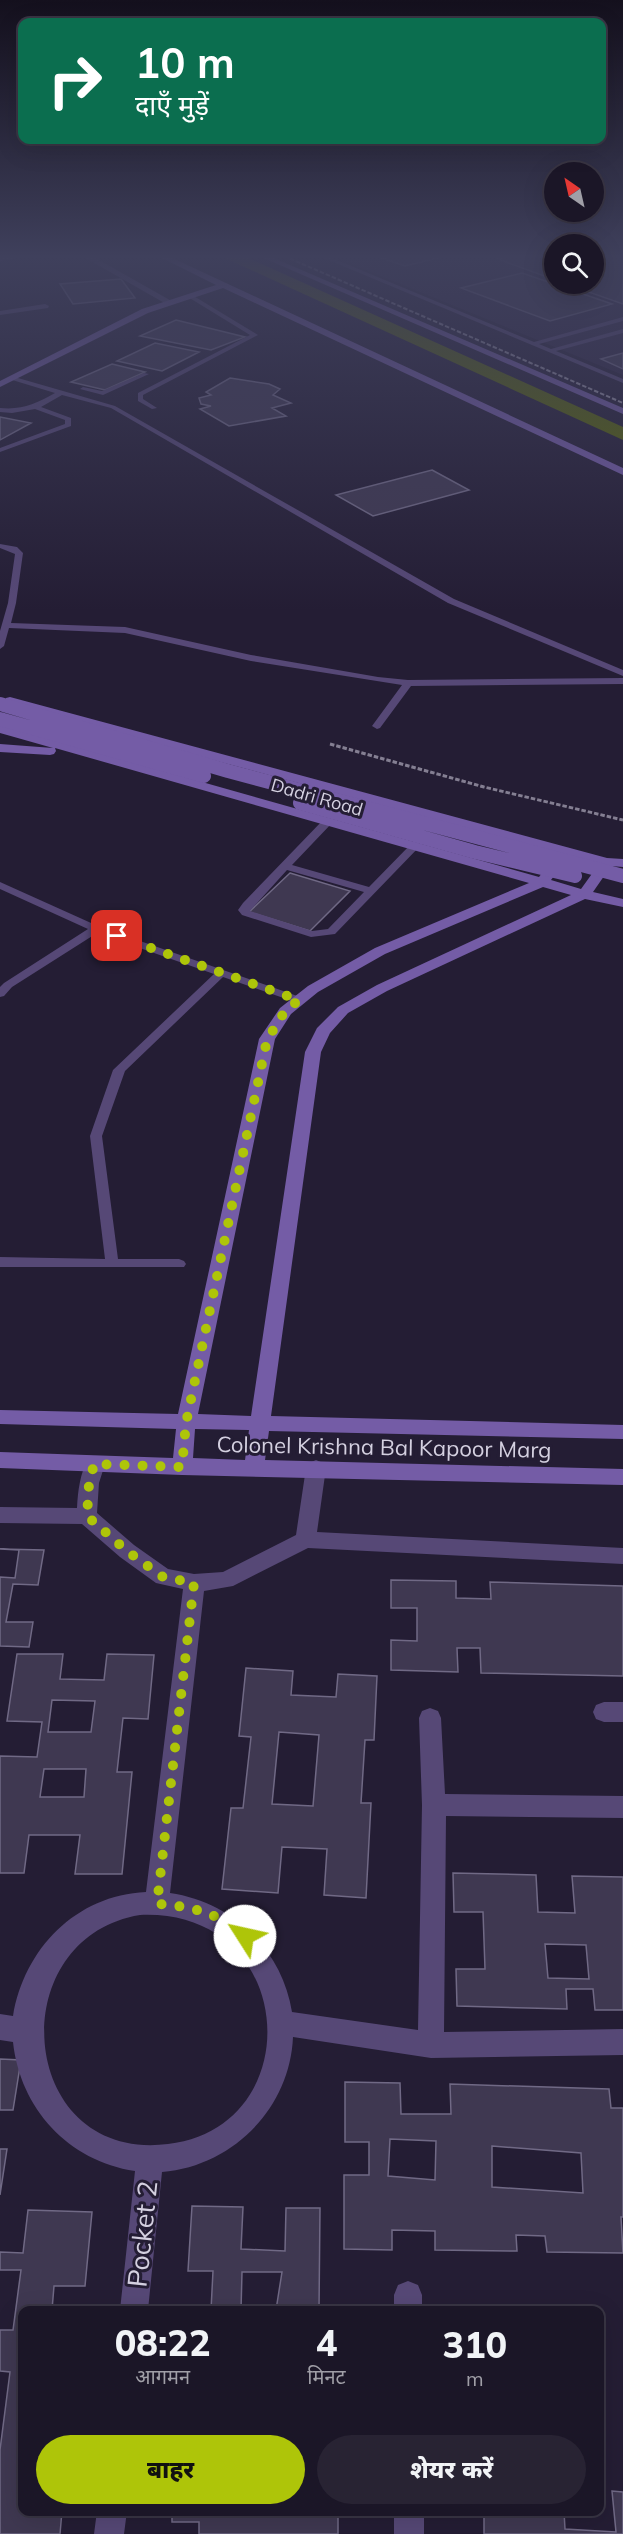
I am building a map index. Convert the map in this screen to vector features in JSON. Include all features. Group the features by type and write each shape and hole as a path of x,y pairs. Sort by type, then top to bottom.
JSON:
{"street":[{"path":"0,384 19,374"},
{"path":"414,374 623,472"},
{"path":"538,374 623,411"},
{"name":"Dadri Road","path":"0,698 607,862 623,863"},
{"path":"0,704 228,771 623,876"},
{"path":"0,719 475,852 623,888"},
{"name":"Dadri Road","path":"0,729 584,894 623,903"},
{"path":"0,748 82,752"},
{"path":"182,1467 186,1423 267,1040 285,1011 313,989 380,951 542,882 566,850"},
{"path":"255,1466 259,1424 313,1052 323,1031 343,1010 382,988 584,894 607,862"},
{"name":"Colonel Krishna Bal Kapoor Marg","path":"0,1417 623,1432"},
{"name":"Colonel Krishna Bal Kapoor Marg","path":"0,1460 182,1467 255,1466 623,1477"},
{"path":"87,1516 89,1484 94,1464"},
{"path":"306,1540 316,1468"},
{"path":"0,1515 87,1516 127,1551 163,1577 194,1583 226,1580 306,1540 623,1556"},
{"path":"157,1904 194,1583"},
{"path":"430,1718 434,1805 431,2045"},
{"path":"434,1805 623,1807"},
{"path":"157,1904 184,1906 211,1913 235,1927 255,1945 269,1968 279,1994 282,2024 280,2052 270,2079 254,2105 233,2126 208,2144 180,2154 150,2159 120,2157 92,2148 67,2132 48,2112 34,2088 26,2060 12,2029 57,1952 78,1933 103,1918 129,1908 157,1904"},
{"path":"282,2024 431,2045 623,2042"},
{"name":"Pocket 2","path":"134,2306 150,2159"},
{"path":"109,2534 111,2516"},
{"path":"409,2516 409,2534"}],"lane":[{"path":"154,408 140,400 140,394 178,374"},
{"path":"606,374 623,381"},
{"path":"90,399 146,375"},
{"path":"11,378 64,389 103,393"},
{"path":"64,389 113,407 451,601 623,673"},
{"path":"0,409 12,411 36,407 64,389"},
{"path":"0,450 69,425 69,419 36,407"},
{"path":"0,546 14,549 19,553 7,625 0,646"},
{"path":"7,625 125,630 251,658 408,683 623,681"},
{"path":"377,726 408,683"},
{"path":"328,821 243,910 246,914 319,935 331,932 416,845"},
{"path":"285,866 371,891"},
{"path":"0,885 96,929 299,1000"},
{"path":"0,994 8,985 96,929"},
{"path":"112,1263 96,1136 119,1070 221,973"},
{"path":"0,1262 179,1264"}],"path":[{"path":"330,744 484,787 623,819"}],"building":[{"path":"89,374 140,374 105,390 71,382"},
{"path":"230,378 269,384 280,389 273,395 291,403 272,408 286,416 229,426 200,409 211,406 201,404 199,398 211,395 206,392"},
{"path":"0,417 31,423 0,440"},
{"path":"432,470 469,490 373,516 336,495"},
{"path":"290,873 350,891 310,931 249,912"},
{"path":"0,1549 44,1550 38,1585 13,1584 6,1622 33,1622 29,1647 0,1646 0,1577 15,1578 19,1550"},
{"path":"391,1580 456,1581 456,1598 491,1599 490,1582 623,1586 623,1676 481,1673 480,1648 457,1648 458,1672 391,1670 391,1640 417,1641 417,1608 391,1608"},
{"path":"17,1654 63,1654 60,1679 104,1680 107,1654 154,1655 148,1719 123,1718 117,1772 132,1772 122,1874 75,1874 80,1835 29,1835 24,1873 0,1873 0,1756 37,1757 42,1722 7,1721","holes":["52,1700 95,1701 91,1732 48,1732","44,1769 86,1769 84,1797 40,1797"]},
{"path":"246,1668 293,1671 291,1695 336,1697 338,1674 377,1676 374,1740 365,1740 361,1803 371,1803 366,1898 324,1895 327,1849 282,1847 278,1893 222,1889 231,1808 243,1808 251,1737 239,1736","holes":["279,1732 319,1735 313,1806 272,1804"]},
{"path":"453,1873 536,1875 538,1912 575,1913 572,1876 623,1877 623,2010 595,2010 593,1989 566,1989 567,2009 457,2006 456,1969 485,1969 483,1912 454,1912","holes":["545,1944 586,1945 589,1979 548,1978"]},
{"path":"0,2059 21,2060 13,2110 0,2110"},
{"path":"345,2082 400,2083 401,2114 451,2114 450,2084 609,2089 611,2108 623,2108 623,2217 621,2217 623,2253 547,2252 545,2236 516,2235 517,2251 435,2250 435,2231 392,2230 392,2250 344,2249 344,2175 369,2175 369,2142 345,2142","holes":["390,2139 436,2141 435,2180 388,2176","492,2146 581,2153 583,2193 492,2187"]},
{"path":"0,2149 7,2149 0,2195"},
{"path":"192,2206 243,2207 241,2249 285,2251 286,2208 320,2208 319,2306 277,2306 282,2272 242,2272 241,2306 211,2306 213,2271 188,2271"},
{"path":"28,2210 92,2212 85,2286 54,2286 52,2306 18,2306 18,2516 62,2516 60,2534 0,2534 0,2450 10,2372 0,2371 0,2330 13,2330 21,2270 0,2270 0,2252 23,2253"},
{"path":"612,2491 623,2492 623,2534 484,2534 484,2516 564,2516 565,2529 616,2532"},
{"path":"172,2516 338,2516 338,2534 199,2534 199,2522 172,2522"}],"waterway":[{"path":"492,374 623,434"}],"railway":[{"path":"557,374 623,403"}],"route":[{"path":"117,936 299,1000 285,1011 267,1040 186,1423 182,1467 94,1464 89,1484 87,1516 127,1551 163,1577 194,1583 157,1904 184,1906 211,1913 235,1927 245,1936"}]}
